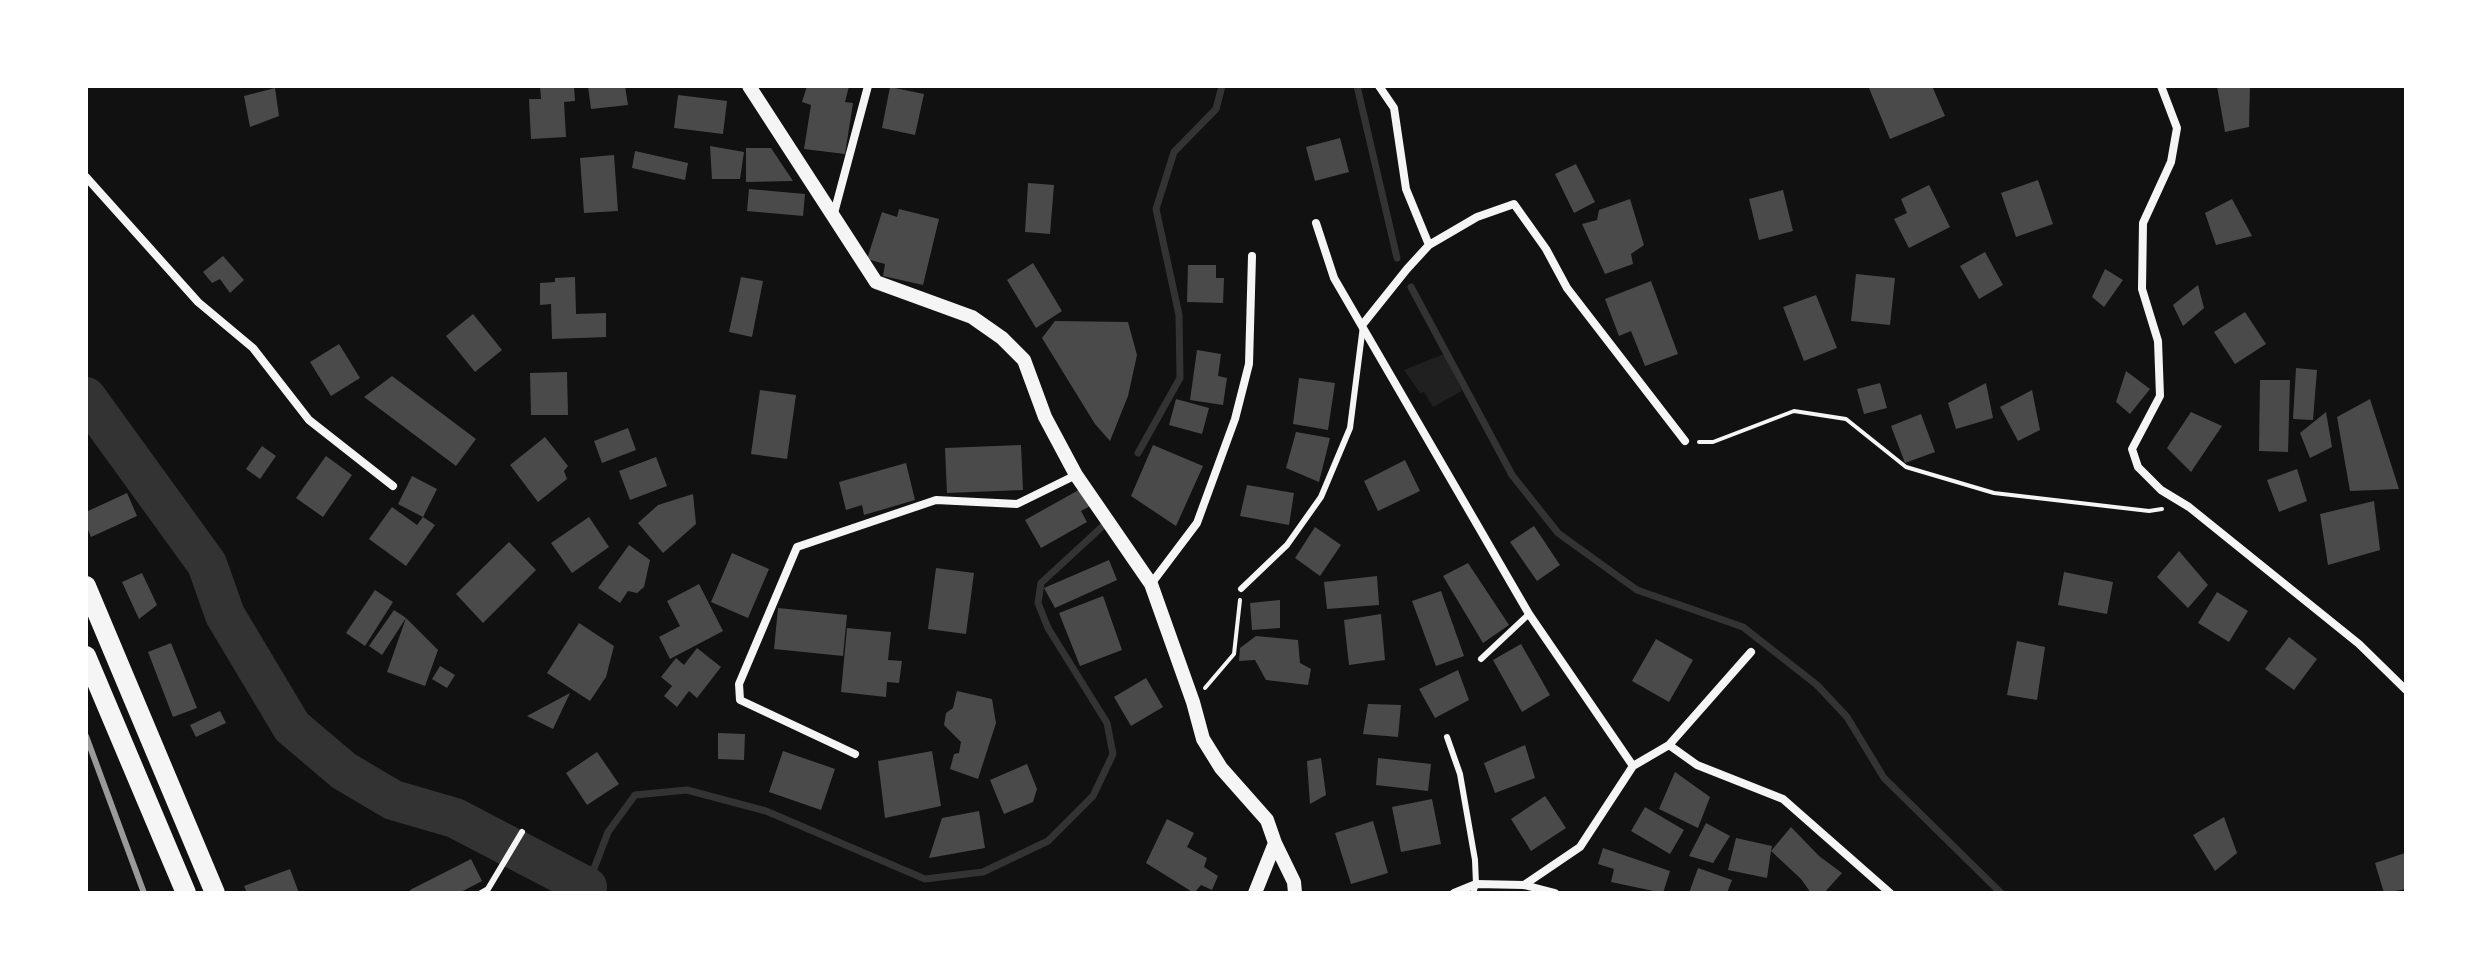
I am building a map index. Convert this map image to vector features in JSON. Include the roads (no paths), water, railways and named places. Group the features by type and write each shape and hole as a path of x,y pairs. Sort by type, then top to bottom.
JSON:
{"main road":[{"path":"86,586 215,893"},
{"path":"86,656 186,893"}],"street":[{"path":"749,86 876,282 972,317 1002,338 1024,360 1045,417 1076,475 1151,584 1203,739 1221,768 1267,820 1294,882 1295,893"},
{"path":"833,218 868,86"},
{"path":"1379,86 1394,108 1406,189 1429,245"},
{"path":"2161,86 2177,128 2171,162 2143,223 2142,289 2158,341 2160,396 2132,449 2138,467 2161,490 2189,507 2359,644 2406,690"},
{"path":"86,177 198,302 253,348 309,420 393,486"},
{"path":"1363,324 1429,245 1477,217 1514,204 1546,249 1567,288 1685,441"},
{"path":"1316,223 1334,278 1529,614 1633,766"},
{"path":"1151,584 1197,523 1235,419 1249,364 1252,256"},
{"path":"855,754 740,700 739,684 797,547 936,500 1017,504 1076,475"},
{"path":"1524,885 1580,847 1633,766 1669,745 1751,652"},
{"path":"1669,745 1697,765 1783,799 1890,893"},
{"path":"1255,893 1275,843"},
{"path":"1454,893 1474,888 1524,885 1555,893"}],"lane":[{"path":"1241,589 1287,545 1321,497 1350,428 1363,324"},
{"path":"1481,659 1529,614"},
{"path":"1447,737 1460,774 1475,860 1474,888"},
{"path":"484,891 522,832"}],"waterway":[{"path":"1138,453 1180,378 1179,315 1156,209 1174,152 1216,109 1222,86"},
{"path":"1357,86 1397,258"},
{"path":"1411,287 1512,475 1558,533 1637,590 1743,627 1817,685 1847,717 1884,778 2001,893"},
{"path":"86,397 207,564 225,615 292,727 344,771 393,800 455,818 587,887 586,893"},
{"path":"587,887 608,832 635,795 687,790 766,811 925,879 983,872 1048,841 1093,796 1113,754 1107,723 1048,628 1038,603 1041,583 1104,525"}],"railway":[{"path":"86,736 144,893"}]}
